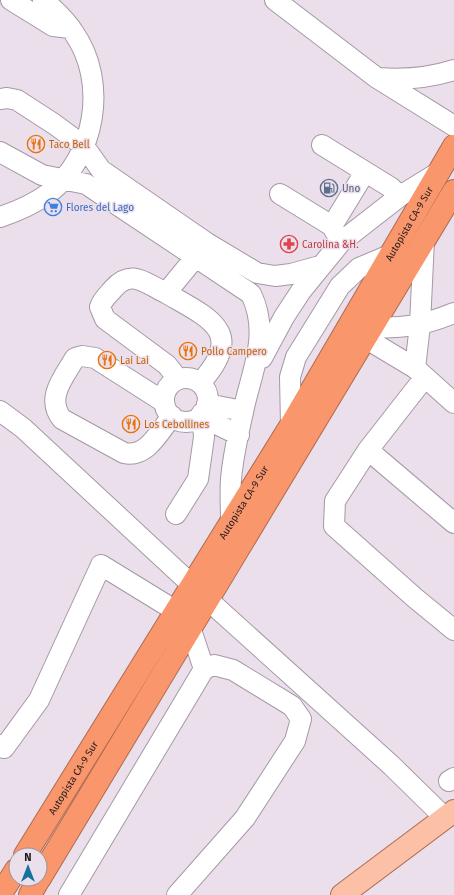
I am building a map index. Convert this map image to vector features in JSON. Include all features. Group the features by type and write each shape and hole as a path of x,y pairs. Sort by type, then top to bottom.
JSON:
{"highway":[{"name":"Autopista CA-9 Sur","path":"199,592 231,521 291,425 454,146"},
{"name":"Autopista CA-9 Sur","path":"48,864 199,592 368,332 454,191"},
{"name":"Autopista CA-9 Sur","path":"30,847 183,619"},
{"path":"0,895 8,882"}],"main road":[{"path":"342,895 449,814"}],"street":[{"path":"11,0 53,26 70,28"},
{"path":"0,217 16,212 34,203 50,192 64,178 75,163 84,146 91,123 94,100 92,77 86,55 61,16 43,0"},
{"path":"275,0 378,78 454,126"},
{"path":"378,78 408,80 437,75 454,70"},
{"path":"0,99 7,98 17,100 84,146 101,170 201,251 251,294 256,306 260,333 255,372 243,412 231,479 231,521"},
{"path":"322,145 400,196"},
{"path":"0,152 42,175 64,178 86,184 201,251 257,274 275,276 306,271 320,266"},
{"path":"255,372 284,317 320,266 365,172"},
{"path":"336,234 439,172"},
{"path":"280,194 336,234"},
{"path":"424,240 420,325 420,372 335,500 334,526 415,598 454,630"},
{"path":"166,293 201,251"},
{"path":"291,425 290,377 296,357 340,286 359,268 390,255"},
{"path":"256,306 261,292 275,276"},
{"path":"178,379 167,365 105,319 100,307 119,281 126,278 136,278 166,293 211,320 219,332 221,346 220,356 214,368 200,383"},
{"path":"368,332 420,325 454,313"},
{"path":"368,332 420,372 454,403"},
{"path":"176,514 198,479 204,437 203,411 207,392 200,383 185,378 178,379 167,388 168,410 145,450 131,455 124,453 62,419 55,409 55,394 75,358 82,356 95,358 168,410 183,421 195,420 203,411 243,412"},
{"path":"0,411 23,428 199,592 392,766 449,814"},
{"path":"203,411 212,422 239,435"},
{"path":"368,450 454,523"},
{"path":"0,745 4,748 39,700 101,565 183,619 204,669"},
{"path":"69,895 204,669 214,665 233,670 292,706 301,719 295,741 245,818 177,895"}],"place":[{"name":"Taco Bell","path":"36,144"},
{"name":"Uno","path":"329,188"},
{"name":"Flores del Lago","path":"53,207"},
{"name":"Carolina &H.","path":"289,244"},
{"name":"Pollo Campero","path":"188,351"},
{"name":"Lai Lai","path":"107,360"},
{"name":"Los Cebollines","path":"131,424"}]}
